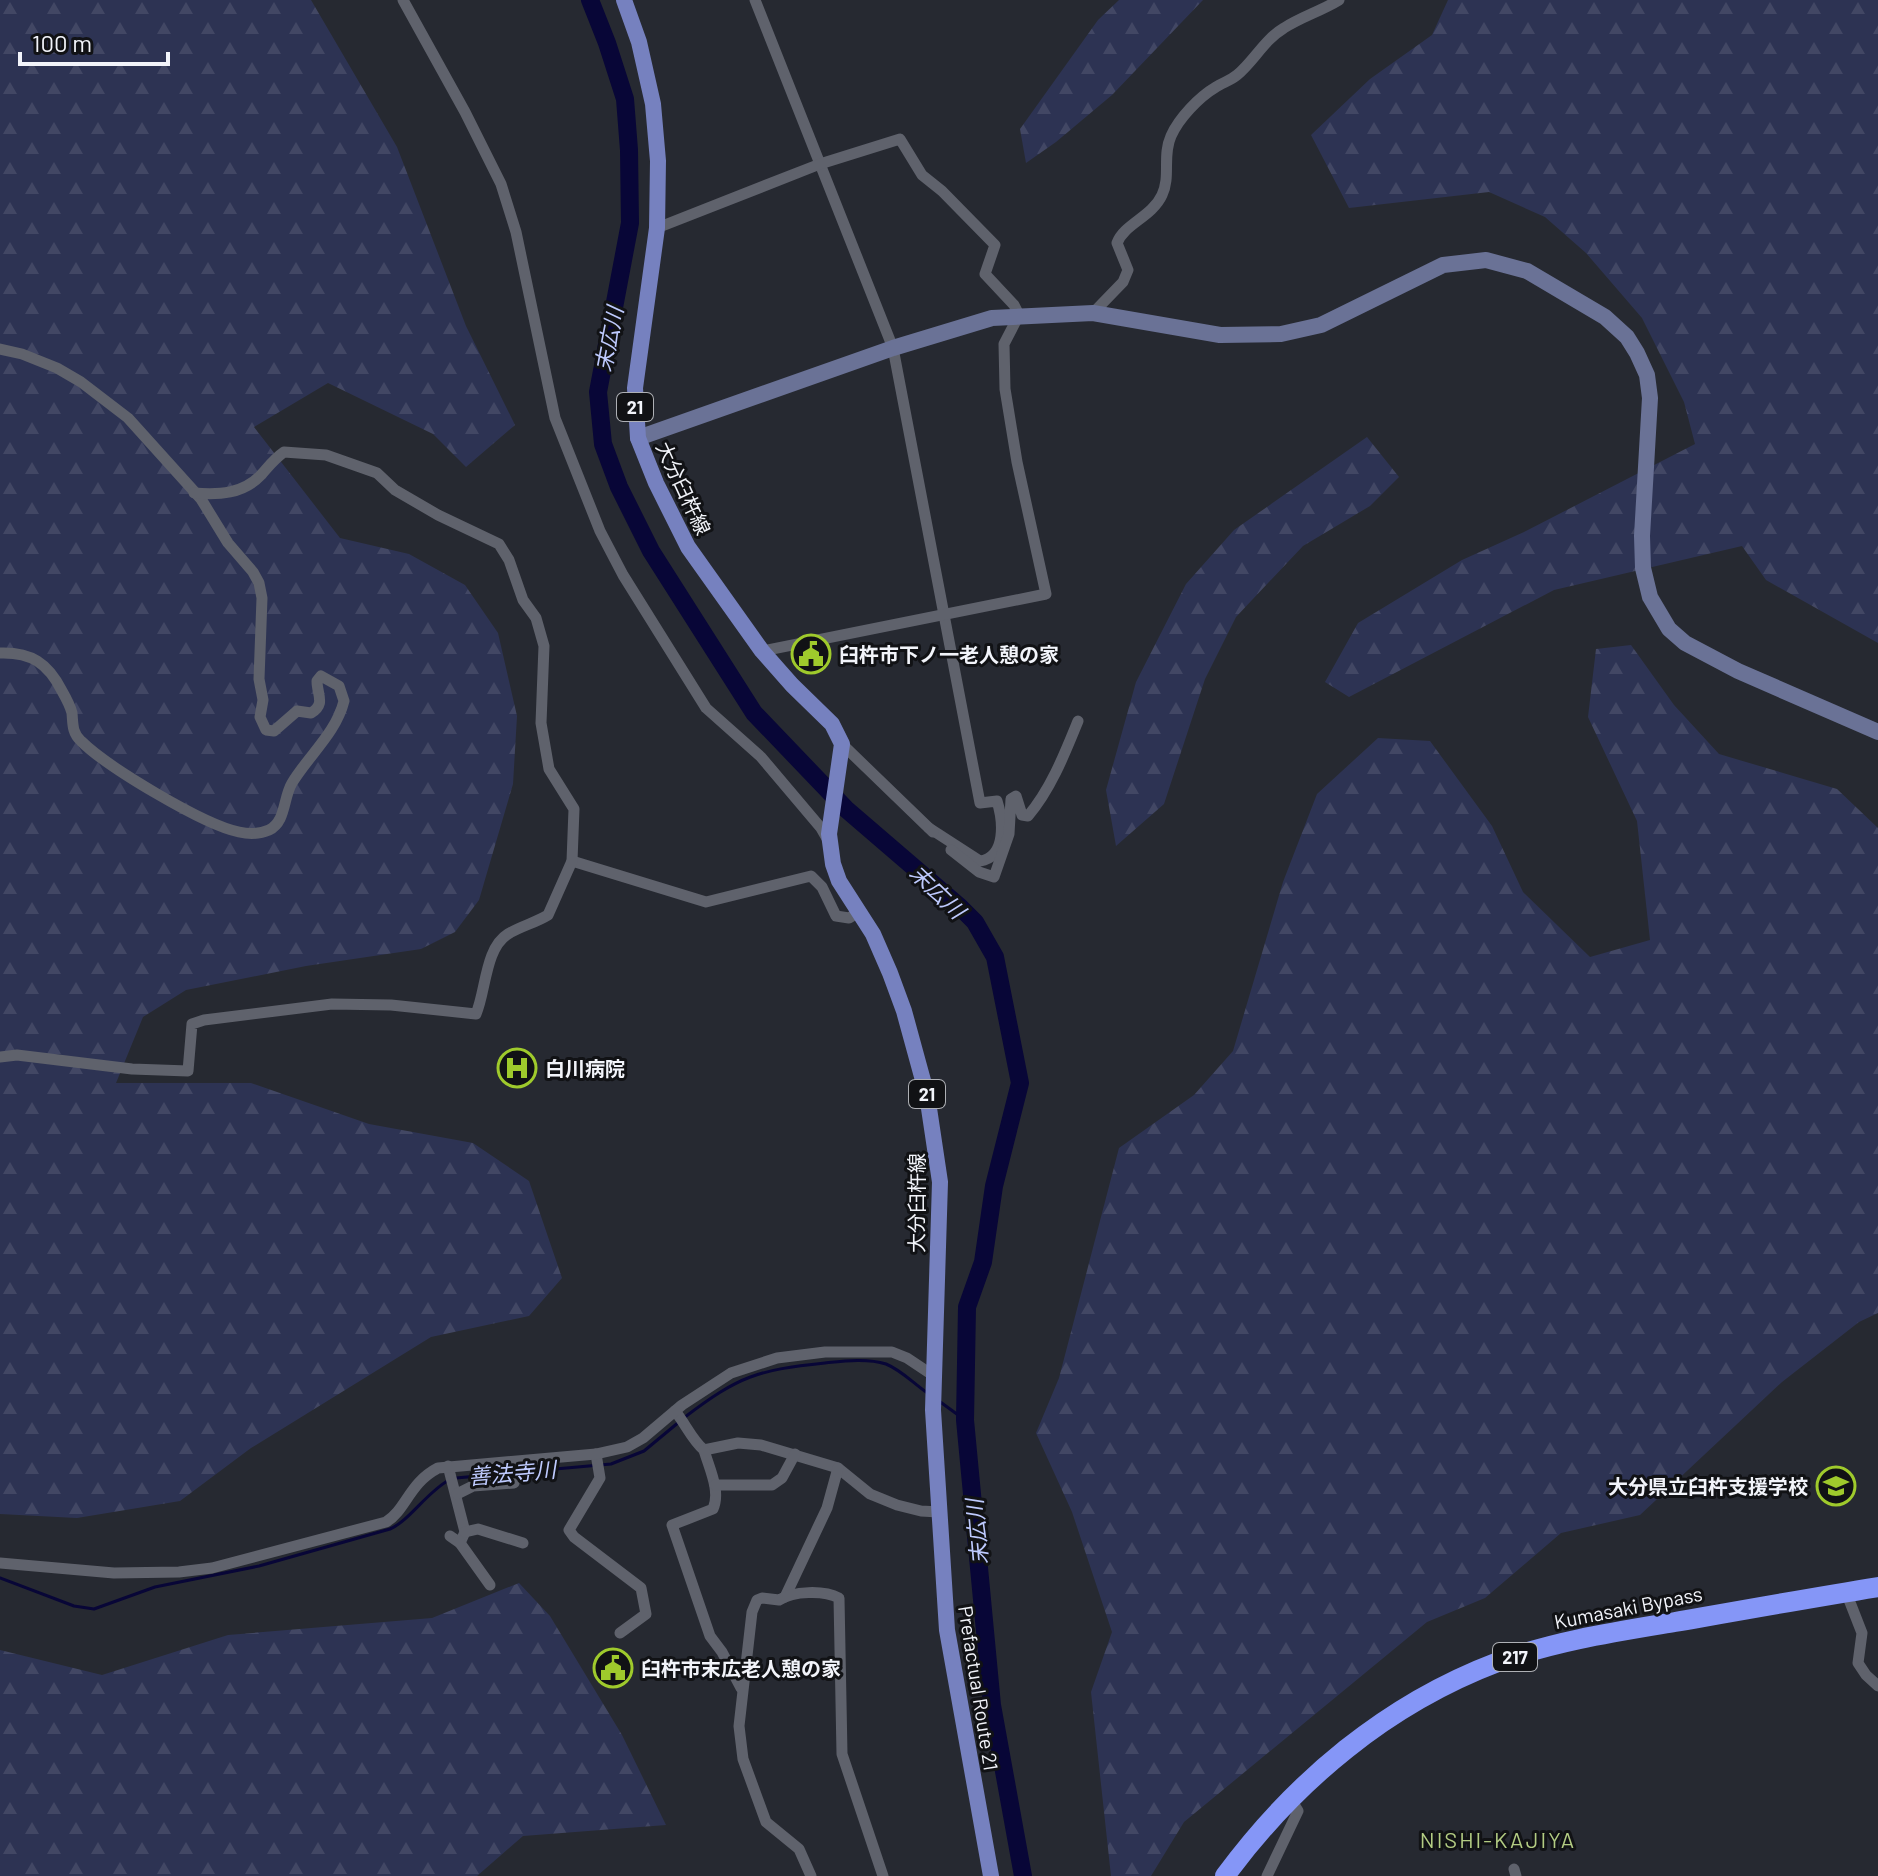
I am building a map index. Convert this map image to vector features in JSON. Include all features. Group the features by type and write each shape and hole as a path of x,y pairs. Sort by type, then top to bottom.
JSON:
{"highway":[{"name":"Kumasaki Bypass","path":"1225,1876 1290,1798 1334,1758 1384,1720 1445,1686 1499,1662 1572,1640 1878,1587"}],"main road":[{"name":"大分臼杵線","path":"624,0 639,42 653,104 658,161 657,228 635,388 638,438 656,483 688,547 762,651 832,724 842,749"},
{"name":"21","path":"829,834 842,749"},
{"name":"大分臼杵線","path":"829,834 836,874 879,947 904,1011 927,1095 937,1147 940,1182 933,1410"},
{"name":"Prefactual Route 21","path":"933,1410 947,1630 991,1876"}],"street":[{"path":"403,0 501,184 516,232 555,418 600,531 706,708 761,757 829,834"},
{"path":"755,0 893,348 980,803 997,801 1000,845 989,858 980,861 929,828"},
{"path":"1093,313 1123,282 1128,270 1117,243 1120,235 1154,209 1163,193 1167,182 1165,151 1172,133 1195,104 1213,88 1237,76 1261,47 1283,28 1339,0"},
{"path":"657,228 820,164 900,139 922,175 995,245 985,274 1014,305 1019,315"},
{"path":"638,438 893,348 992,318 1093,313 1220,335 1281,334 1321,325 1443,265 1486,260 1518,268 1548,282 1617,327 1637,353 1647,375 1650,398 1643,568 1650,597 1669,629 1685,643 1738,671 1878,732"},
{"path":"762,651 1046,594 1014,447 1005,389 1004,344 1019,315"},
{"path":"0,349 57,368 91,389 137,427 201,499 228,543 244,559 259,583 262,598 259,679 263,700 260,717 266,730 274,731 297,711 311,713 318,709 317,681 321,676 339,686 344,696 343,706 334,724 291,784 276,826 260,833 239,832 165,798 122,772 78,739 69,704 55,677 44,665 28,655 0,653"},
{"path":"0,1057 17,1055 117,1067 188,1071 192,1024 204,1020 332,1004 391,1005 476,1014 483,998 493,950 506,935 548,915 572,861 574,809 549,769 541,723 544,646 536,618 523,600 509,560 499,544 395,490 377,473 326,455 284,452 271,461 259,477 238,490 217,495 194,493"},
{"path":"842,749 965,863 994,877 1009,834 1011,799 1016,796 1022,815 1028,816 1036,807 1078,721"},
{"path":"572,861 706,902 811,876 822,887 836,916 845,919 859,912"},
{"path":"0,1563 114,1573 212,1568 386,1522 393,1518 419,1481 438,1468 596,1456 633,1445 740,1369 793,1356 825,1352 892,1352 907,1358 934,1378"},
{"path":"676,1412 696,1444 704,1450 715,1485 715,1505 713,1509 672,1525 710,1636 741,1688"},
{"path":"704,1450 747,1442 795,1454 838,1468 870,1494 897,1505 939,1512"},
{"path":"715,1485 772,1485 782,1478 795,1454"},
{"path":"596,1456 599,1474 593,1491 569,1530 641,1588 646,1614 620,1633"},
{"path":"449,1468 456,1491 458,1537 490,1585"},
{"path":"785,1597 827,1508 838,1468"},
{"path":"456,1491 473,1486 514,1483"},
{"path":"458,1537 478,1529 523,1543"},
{"path":"1846,1592 1862,1633 1858,1663 1878,1686"},
{"path":"811,1876 799,1849 766,1822 749,1779 739,1726 741,1688 753,1607 757,1600 779,1600 819,1593 839,1598 842,1754 883,1876"},
{"path":"1267,1876 1298,1811 1290,1798"}],"green space":[{"path":"0,0 311,0 397,147 466,326 515,425 466,467 433,434 328,383 254,427 340,538 409,554 465,585 498,633 517,716 513,784 479,900 455,932 421,949 306,966 186,990 143,1017 116,1083 251,1083 369,1124 473,1143 529,1181 562,1278 529,1316 431,1337 251,1448 180,1501 77,1518 0,1514"},
{"path":"1119,0 1203,0 1112,95 1026,163 1020,129 1098,20"},
{"path":"1448,0 1878,0 1878,643 1766,580 1742,546 1554,590 1349,697 1325,682 1358,623 1462,560 1524,532 1695,444 1684,402 1642,318 1586,253 1545,217 1489,192 1349,208 1311,135 1370,79 1432,35"},
{"path":"1367,437 1399,477 1370,506 1303,546 1236,617 1205,679 1164,804 1116,846 1106,790 1136,682 1186,584 1234,530"},
{"path":"1631,645 1674,705 1719,754 1837,789 1878,828 1878,1313 1859,1322 1782,1382 1640,1515 1561,1533 1485,1598 1427,1622 1184,1822 1151,1876 1111,1876 1091,1692 1112,1632 1072,1512 1036,1433 1059,1378 1119,1148 1194,1095 1233,1051 1283,882 1317,794 1378,738 1430,741 1492,826 1523,892 1590,957 1650,940 1637,821 1588,717 1596,649"},
{"path":"519,1583 550,1616 622,1735 666,1825 523,1836 477,1876 0,1876 0,1650 102,1675 228,1635 432,1618"}],"waterway":[{"name":"末広川","path":"590,0 625,99 629,150 630,223 598,392 603,444 619,487 651,551 754,713 846,809 975,922 995,957 1020,1083 994,1186 983,1262 967,1307 965,1420 992,1705 1023,1876"},
{"name":"善法寺川","path":"685,1417 720,1392 750,1377 832,1362 886,1364 926,1392"},
{"name":"善法寺川","path":"939,1401 965,1420"},
{"name":"善法寺川","path":"456,1478 611,1464 644,1451 679,1422"},
{"name":"善法寺川","path":"0,1578 74,1606 94,1609 155,1587 259,1566 390,1529 449,1480"}],"place":[{"name":"臼杵市下ノ一老人憩の家","path":"811,654"},
{"name":"白川病院","path":"517,1068"},
{"name":"大分県立臼杵支援学校","path":"1836,1486"},
{"name":"臼杵市末広老人憩の家","path":"613,1668"}],"district":[{"name":"NISHI-KAJIYA","path":"1498,1839"}]}
